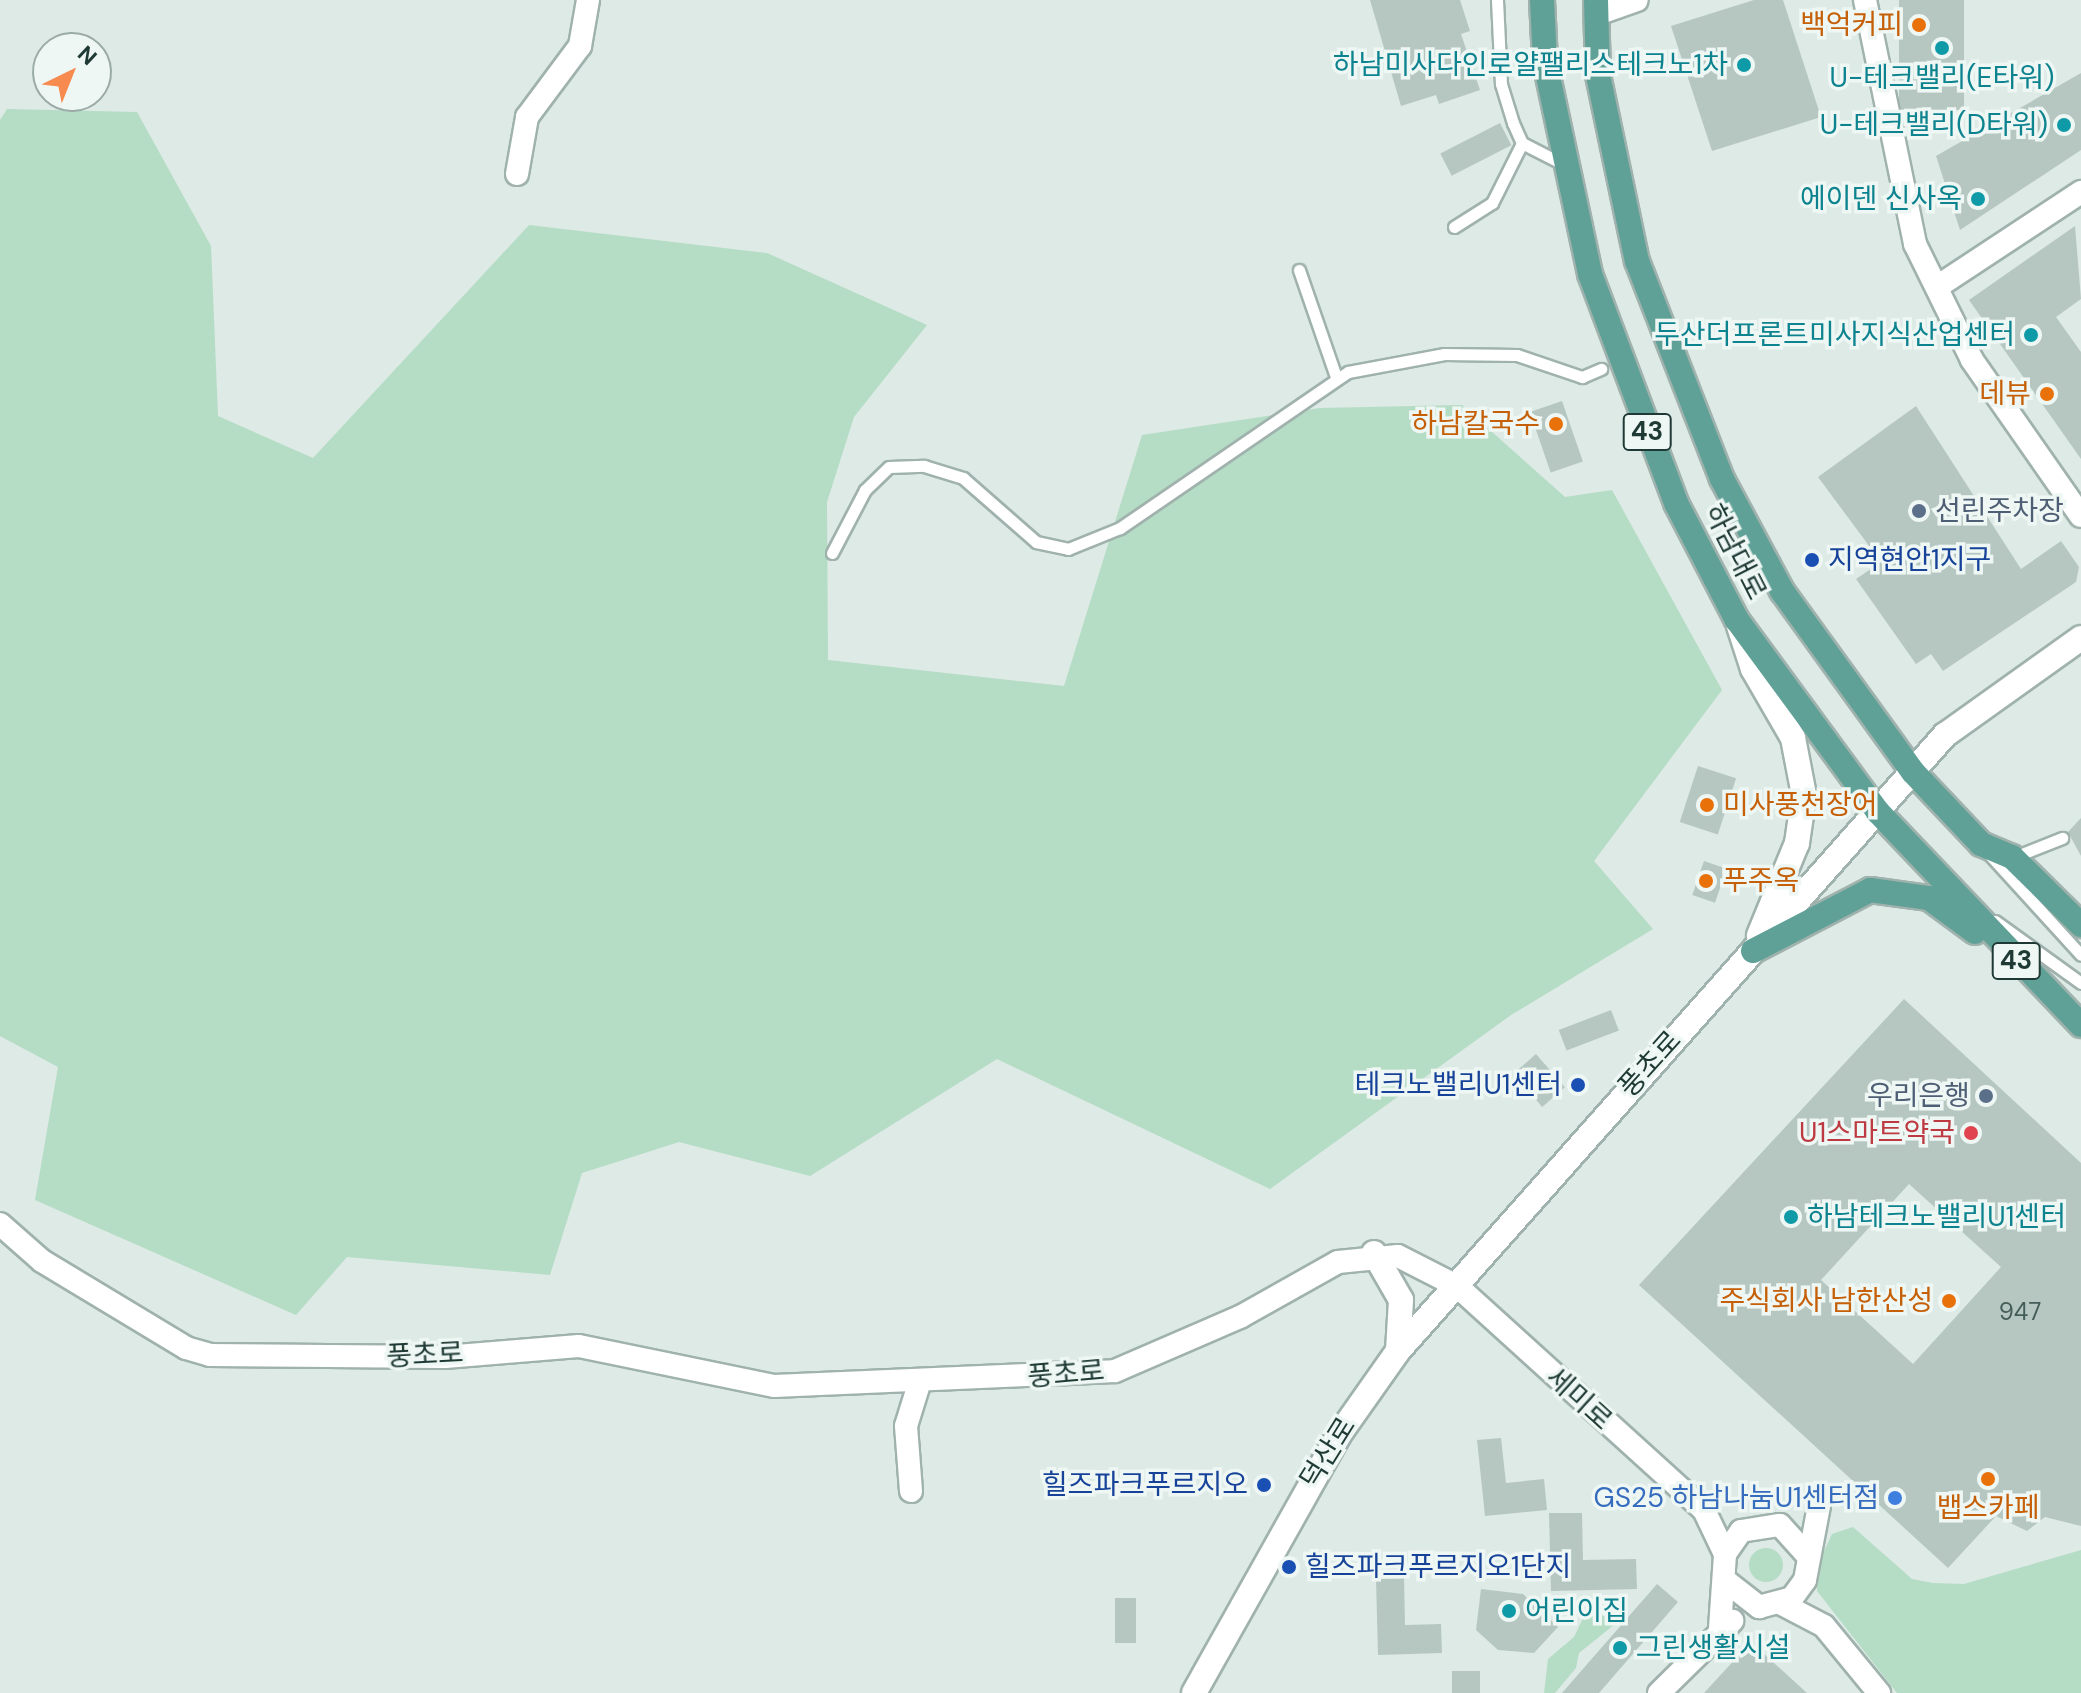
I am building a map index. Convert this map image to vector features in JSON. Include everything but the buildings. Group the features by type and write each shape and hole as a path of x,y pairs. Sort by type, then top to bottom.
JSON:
{"main road":[{"name":"하남대로","path":"1542,0 1545,62 1604,368 1737,620 1878,812 1956,893 2043,991 2081,1025"},
{"name":"하남대로","path":"1596,7 1611,153 1637,261 1673,364 1722,479 1782,591 1913,772 1981,844 2012,857 2081,925"},
{"path":"1737,620 1753,669 1793,738 1804,795 1797,843 1753,951"},
{"name":"풍초로","path":"1457,1286 1945,735 2081,638"},
{"path":"1753,951 1859,895 1891,888 1944,907 2043,991"},
{"path":"1374,1253 1401,1300 1398,1351"},
{"name":"덕산로","path":"1194,1693 1221,1635 1338,1436 1398,1351 1457,1286"},
{"name":"덕산로","path":"1177,1693 1221,1635"}],"street":[{"path":"517,174 527,117 580,46 588,0"},
{"path":"1596,7 1637,0"},
{"path":"1865,0 1903,197 1937,287 1972,360 2081,516"},
{"path":"1937,287 2081,192"},
{"name":"풍초로","path":"0,1224 42,1261 186,1348 210,1355 445,1357 579,1346 774,1386 848,1377 919,1384 1115,1371 1240,1317 1338,1262 1374,1253 1424,1264 1457,1286"},
{"name":"세미로","path":"1457,1286 1704,1510"},
{"path":"911,1491 906,1426 919,1384"},
{"path":"1704,1510 1753,1525 1780,1525 1819,1506 1806,1554 1805,1580 1824,1626 1879,1693"},
{"path":"1704,1510 1725,1554 1727,1582 1720,1628"},
{"path":"1725,1554 1753,1525"},
{"path":"1780,1525 1806,1554"},
{"path":"1782,1604 1805,1580"},
{"path":"1727,1582 1759,1607"},
{"path":"1659,1693 1720,1628 1759,1607 1782,1604 1824,1626"}],"lane":[{"path":"1497,0 1501,84 1522,143 1565,165"},
{"path":"1454,227 1492,203 1522,143"},
{"path":"1299,270 1336,377"},
{"path":"832,553 865,490 889,467 905,464 963,478 1036,542 1068,549 1086,544 1203,475 1336,377 1444,354 1517,355 1582,377 1604,368"},
{"path":"2012,857 2062,838"},
{"path":"1981,844 2081,955"},
{"path":"1956,893 2081,983"}],"green space":[{"path":"7,109 32,110 32,112 137,112 211,246 218,416 313,458 529,225 767,253 927,325 854,417 827,502 828,660 1064,686 1142,435 1320,408 1462,405 1565,497 1612,490 1722,690 1594,861 1653,929 1511,1015 1270,1189 997,1059 810,1176 679,1142 582,1173 550,1275 347,1257 296,1315 35,1200 58,1067 0,1036 0,120"},
{"path":"1853,1527 1912,1579 1933,1583 1964,1584 2081,1550 2081,1693 1897,1693 1817,1591 1818,1564 1832,1534"},
{"path":"1766,1548 1778,1553 1783,1565 1778,1577 1766,1582 1754,1577 1749,1565 1754,1553"},
{"path":"1586,1612 1620,1620 1579,1653 1576,1668 1555,1693 1544,1693 1548,1659 1574,1637"}],"place":[{"name":"백억커피","path":"1919,25"},
{"name":"U-테크밸리(E타워)","path":"1942,48"},
{"name":"하남미사다인로얄팰리스테크노1차","path":"1744,65"},
{"name":"U-테크밸리(D타워)","path":"2064,125"},
{"name":"에이덴 신사옥","path":"1978,199"},
{"name":"두산더프론트미사지식산업센터","path":"2031,335"},
{"name":"데뷰","path":"2047,394"},
{"name":"하남칼국수","path":"1556,424"},
{"name":"선린주차장","path":"1919,511"},
{"name":"지역현안1지구","path":"1812,560"},
{"name":"미사풍천장어","path":"1707,805"},
{"name":"푸주옥","path":"1706,881"},
{"name":"테크노밸리U1센터","path":"1578,1085"},
{"name":"우리은행","path":"1986,1096"},
{"name":"U1스마트약국","path":"1971,1133"},
{"name":"하남테크노밸리U1센터","path":"1791,1217"},
{"name":"주식회사 남한산성","path":"1949,1301"},
{"name":"뱁스카페","path":"1988,1479"},
{"name":"힐즈파크푸르지오","path":"1264,1485"},
{"name":"GS25 하남나눔U1센터점","path":"1895,1498"},
{"name":"힐즈파크푸르지오1단지","path":"1289,1567"},
{"name":"어린이집","path":"1509,1611"},
{"name":"그린생활시설","path":"1620,1648"}]}
